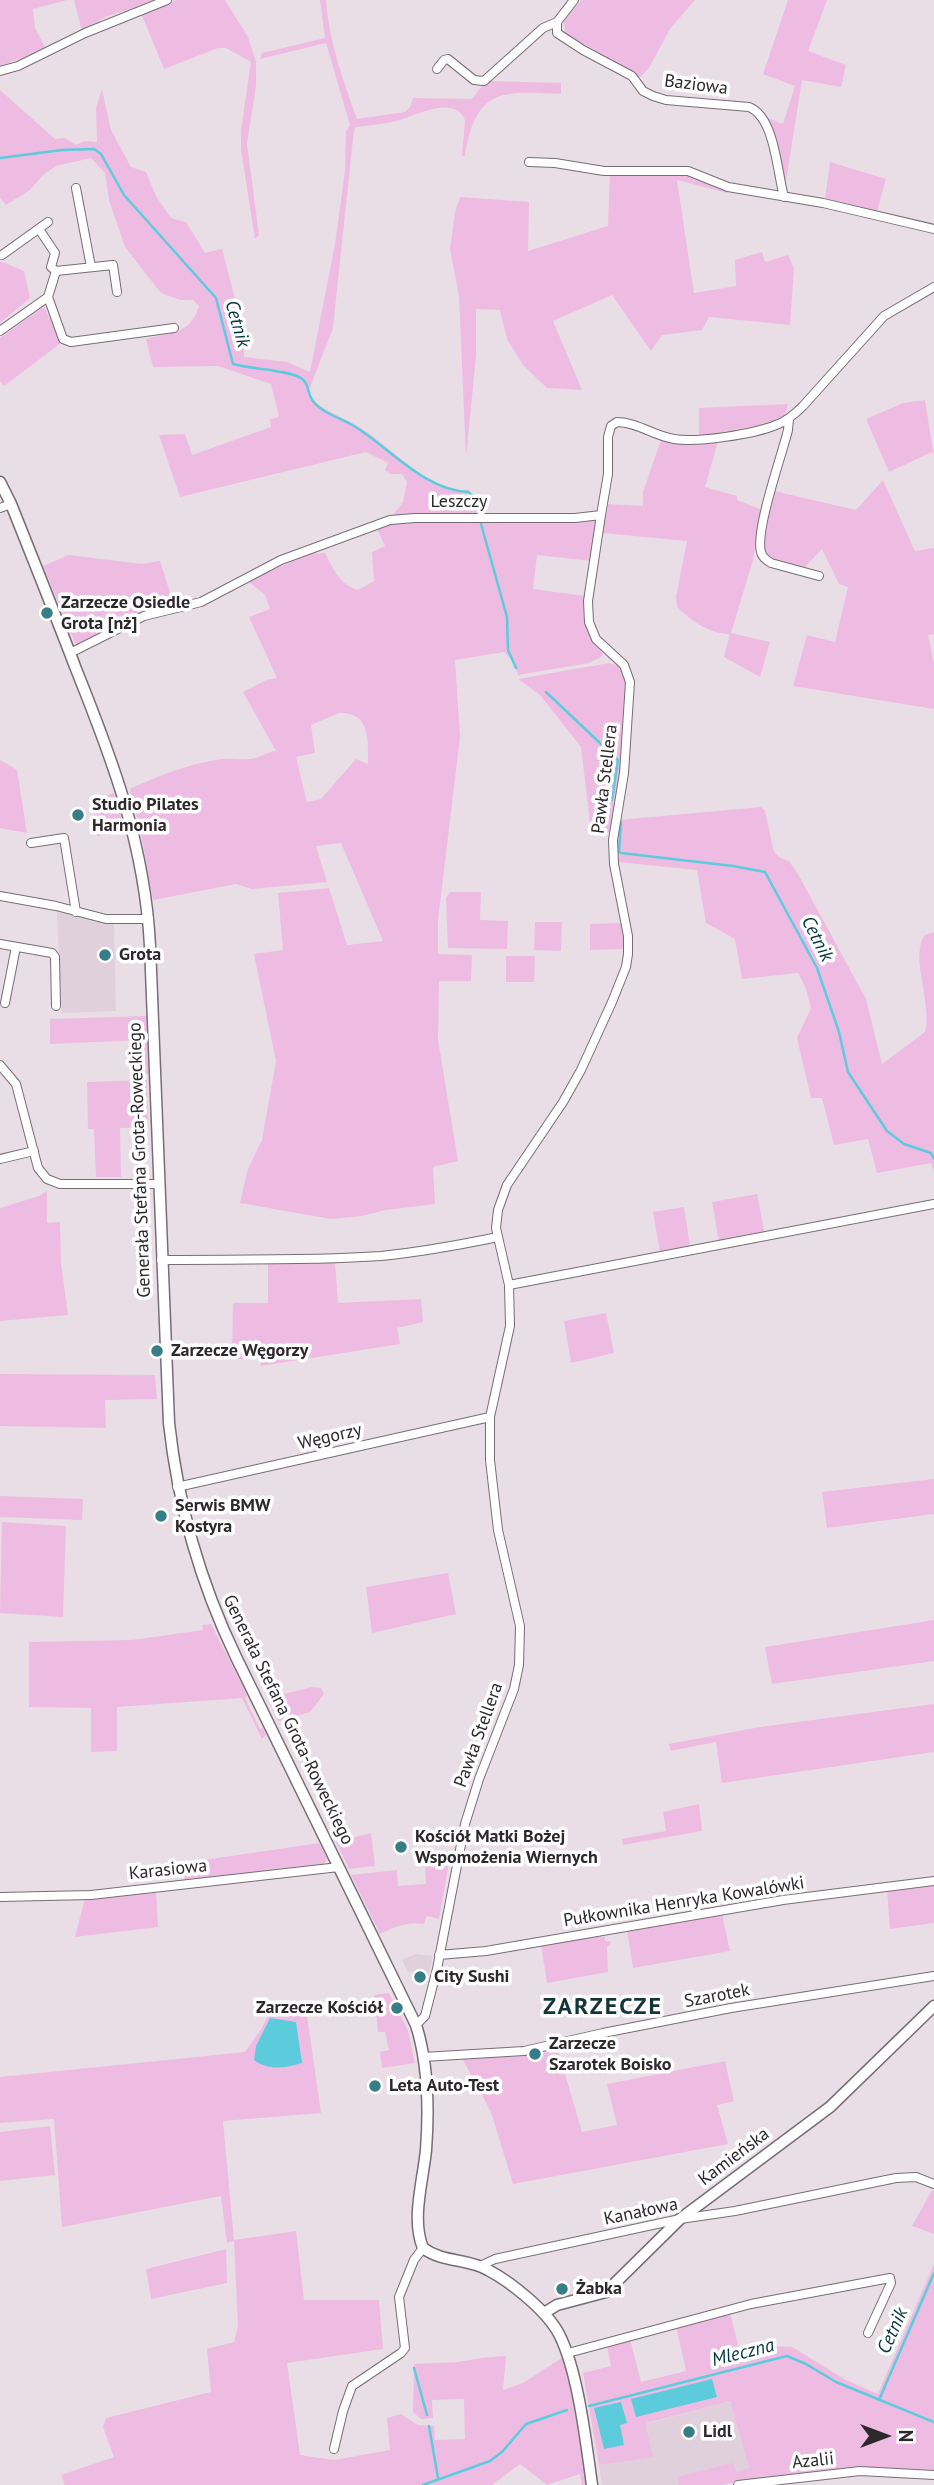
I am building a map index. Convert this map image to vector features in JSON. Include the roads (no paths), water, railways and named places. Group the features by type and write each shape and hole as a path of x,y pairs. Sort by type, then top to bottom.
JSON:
{"street":[{"path":"0,71 18,66 85,33 167,0"},
{"path":"437,69 448,59 474,80 484,80 543,28 557,22 574,0"},
{"name":"Baziowa","path":"557,22 557,33 632,76 643,91 653,96 666,100 749,107 760,113 768,129 784,197"},
{"path":"528,162 555,163 604,172 682,170 728,187 823,203 934,229"},
{"path":"76,188 91,267"},
{"path":"2,255 48,222"},
{"path":"39,229 55,253 51,267 56,271 113,265 117,292"},
{"path":"56,271 48,297 63,338 71,342 174,328"},
{"path":"601,515 608,474 608,437 611,426 617,422 632,424 674,439 696,440 765,428 789,419 884,316 934,287"},
{"path":"0,331 48,297"},
{"path":"789,419 762,528 760,550 771,563 819,576"},
{"name":"Generała Stefana Grota-Roweckiego","path":"0,482 6,506 31,553 122,788 142,872 149,919 169,1423 177,1487 195,1556 219,1621 416,2025 423,2057 427,2120 418,2225 423,2248"},
{"name":"Leszczy","path":"70,653 144,616 201,602 281,560 390,520 575,518 601,515"},
{"name":"Pawła Stellera","path":"416,2025 425,2016 465,1824 479,1779 514,1689 520,1654 520,1626 507,1575 493,1496 490,1417 510,1326 509,1285 496,1217 501,1197 581,1070 612,1002 626,967 628,954 628,936 614,864 613,840 624,773 630,682 624,665 596,639 589,622 588,601 601,515"},
{"path":"31,843 64,838 76,912"},
{"path":"0,896 106,919 149,919"},
{"path":"0,944 52,953 55,957 56,1006"},
{"path":"5,1003 16,947"},
{"path":"0,1065 16,1084 40,1172 48,1180 55,1183 159,1184"},
{"path":"0,1159 34,1151"},
{"path":"509,1285 934,1204"},
{"path":"161,1260 318,1259 382,1255 433,1250 498,1237"},
{"name":"Węgorzy","path":"177,1487 490,1417"},
{"name":"Karasiowa","path":"0,1897 91,1895 339,1867"},
{"name":"Pułkownika Henryka Kowalówki","path":"439,1955 486,1951 783,1900 934,1881"},
{"name":"Szarotek","path":"423,2057 524,2051 603,2032 732,2008 934,1976"},
{"name":"Kamieńska","path":"544,2313 556,2305 606,2292 680,2220 825,2111 934,2006"},
{"name":"Kanałowa","path":"480,2266 495,2259 896,2178 916,2178 934,2184"},
{"path":"334,2449 352,2386 405,2348 399,2297 414,2260 423,2248 440,2258 480,2266 510,2284 544,2313 558,2332 568,2353 592,2485"},
{"path":"568,2353 751,2304 890,2278 891,2283 867,2333"},
{"name":"Azalii","path":"738,2485 860,2471 934,2475"}],"water":[{"path":"270,2018 296,2022 302,2063 277,2068 254,2060 256,2046"},
{"path":"712,2379 717,2397 636,2417 631,2399"},
{"path":"621,2402 627,2423 620,2425 624,2445 604,2449 594,2408"}],"waterway":[{"name":"Cetnik","path":"0,158 62,150 94,149 101,154 124,195 216,298 233,364 301,378 306,383 311,398 322,409 354,426 422,476 473,496"},
{"name":"Cetnik","path":"481,524 507,617 508,650 516,668"},
{"name":"Cetnik","path":"546,692 618,760 612,800"},
{"name":"Cetnik","path":"621,823 621,853 765,872 817,968 839,1032 848,1072 887,1131 904,1144 931,1153 934,1159"},
{"name":"Cetnik","path":"879,2400 934,2273"},
{"name":"Mleczna","path":"589,2406 787,2356 836,2382 934,2422"},
{"path":"414,2368 427,2415"},
{"name":"Mleczna","path":"423,2485 490,2461 502,2452 526,2424 567,2410"},
{"path":"429,2426 438,2478"}],"place":[{"name":"Zarzecze Osiedle Grota [nż]","path":"47,613"},
{"name":"Studio Pilates Harmonia","path":"78,815"},
{"name":"Grota","path":"105,955"},
{"name":"Zarzecze Węgorzy","path":"157,1351"},
{"name":"Serwis BMW Kostyra","path":"161,1516"},
{"name":"Kościół Matki Bożej Wspomożenia Wiernych","path":"401,1847"},
{"name":"City Sushi","path":"420,1977"},
{"name":"Zarzecze Kościół","path":"397,2008"},
{"name":"Zarzecze Szarotek Boisko","path":"535,2054"},
{"name":"Leta Auto-Test","path":"375,2086"},
{"name":"Żabka","path":"562,2289"},
{"name":"Lidl","path":"689,2432"}],"district":[{"name":"ZARZECZE","path":"603,2007"}]}
